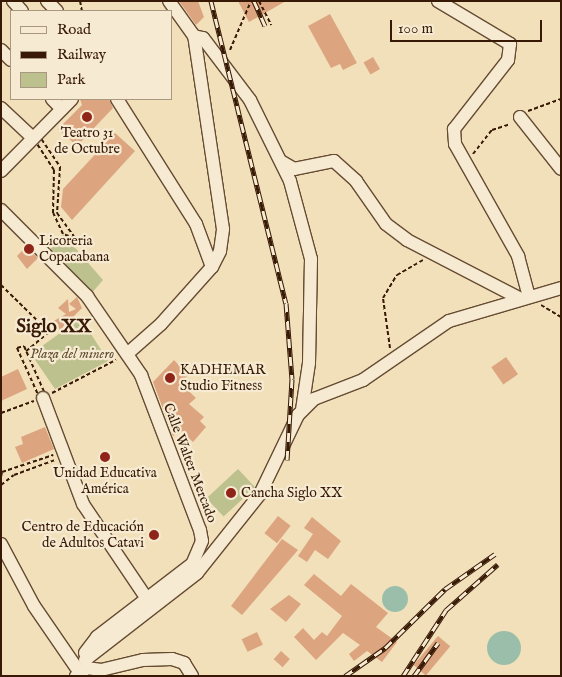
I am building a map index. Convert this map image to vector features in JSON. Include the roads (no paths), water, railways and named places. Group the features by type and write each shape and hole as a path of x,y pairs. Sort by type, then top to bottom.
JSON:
{"street":[{"path":"47,1 56,10"},
{"path":"127,354 212,267 220,251 223,229 194,36 169,1"},
{"path":"438,1 510,44 508,60 454,129 455,144 521,263 525,298"},
{"path":"82,669 197,573 260,494 301,412 309,363 311,259 282,162 250,100 203,38 194,36"},
{"path":"1,50 10,59"},
{"path":"53,100 62,109"},
{"path":"3,166 71,100"},
{"path":"118,100 196,224 212,267"},
{"path":"1,108 36,136"},
{"path":"520,117 561,169"},
{"path":"282,162 294,169 334,161 356,181 386,224 438,258 525,298"},
{"name":"Calle Walter Mercado","path":"1,210 63,267 141,375 202,542 180,576 97,637 85,652 82,669"},
{"path":"301,412 314,399 363,380 386,361 449,321 561,288"},
{"path":"43,397 83,504 147,599"},
{"path":"1,544 34,606 82,669 101,670 143,660 172,659 184,663 192,676"}],"railway":[{"path":"211,1 286,303 292,379 287,460"},
{"path":"254,1 265,26"},
{"path":"345,676 385,648 445,589 495,554"},
{"path":"403,676 446,610 498,564"},
{"path":"414,676 438,643"}],"place":[{"name":"Teatro 31 de Octubre","path":"87,117"},
{"name":"Licoreria Copacabana","path":"29,249"},
{"name":"KADHEMAR Studio Fitness","path":"170,378"},
{"name":"Unidad Educativa América","path":"105,457"},
{"name":"Cancha Siglo XX","path":"231,493"},
{"name":"Centro de Educación de Adultos Catavi","path":"154,535"}],"district":[{"name":"Siglo XX","path":"54,328"}],"park label":[{"name":"Plaza del minero","path":"72,354"}]}
